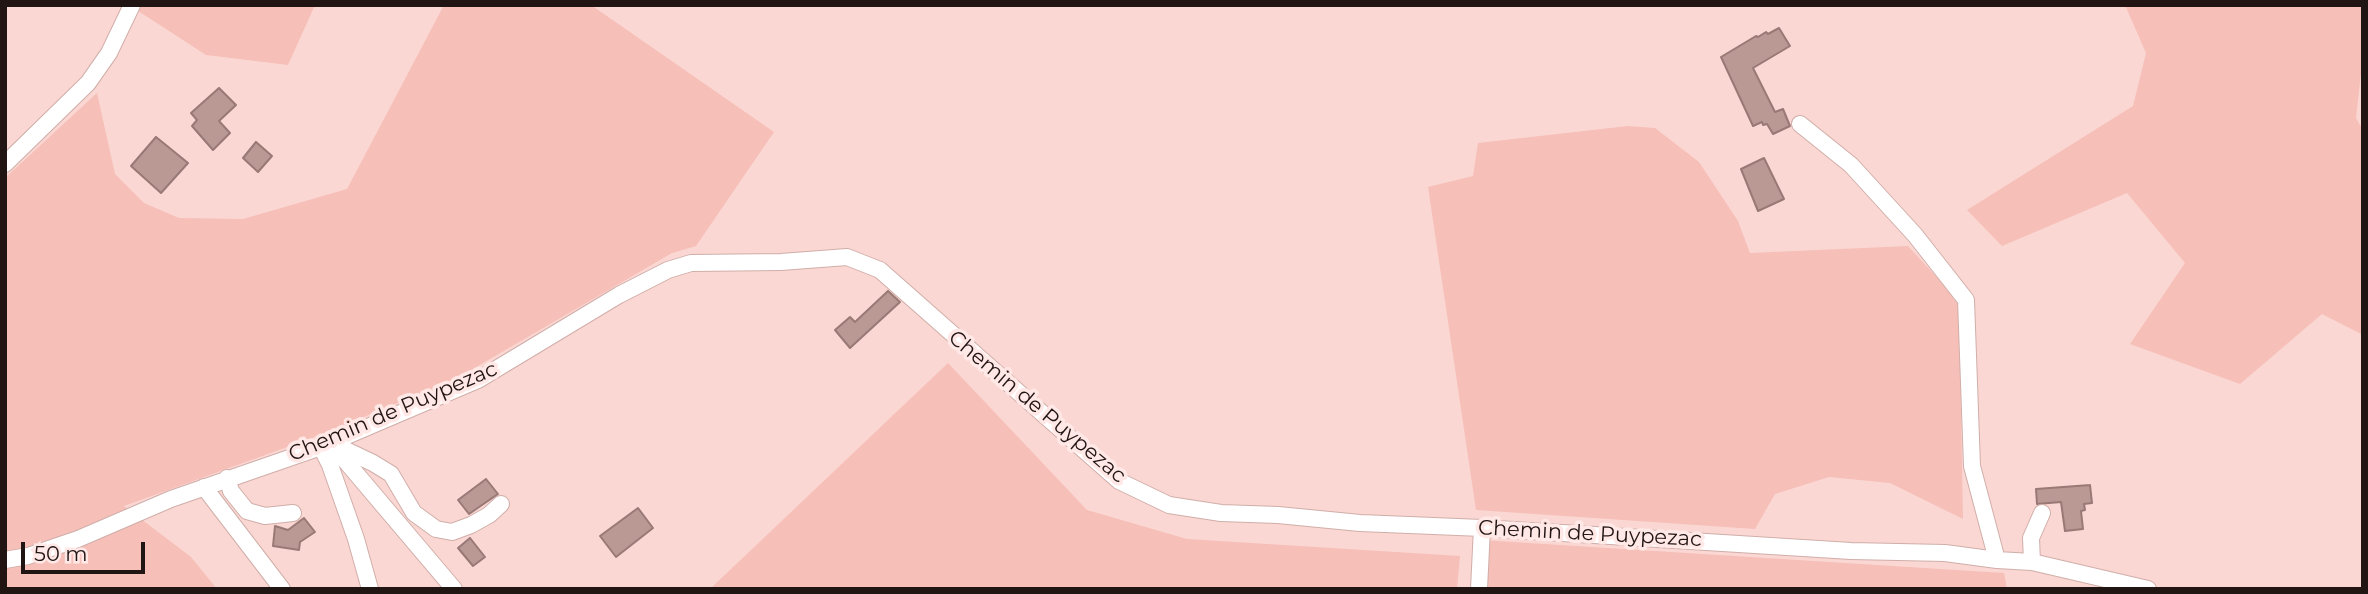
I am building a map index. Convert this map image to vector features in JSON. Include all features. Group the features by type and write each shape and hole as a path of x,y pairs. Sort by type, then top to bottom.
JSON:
{"street":[{"path":"5,164 88,83 109,54 132,5"},
{"path":"1800,124 1851,165 1916,235 1966,300 1972,466 1997,560"},
{"name":"Chemin de Puypezac","path":"5,560 28,556 78,539 171,499 326,445 478,380 619,295 668,270 691,263 781,262 847,257 880,270 1119,481 1169,505 1221,513 1360,523 1851,551 1945,553 2032,562 2087,581 2148,589"},
{"path":"326,445 373,463 390,474 414,513 436,529 452,532 471,525 489,515 501,504"},
{"path":"326,445 330,466 356,539 370,589"},
{"path":"326,445 454,589"},
{"path":"227,478 231,491 247,510 265,516 293,513"},
{"path":"204,487 282,589"},
{"path":"2032,562 2031,538 2042,513"},
{"path":"1479,589 1482,528"}],"shaded area":[{"path":"129,5 315,5 288,65 206,55"},
{"path":"444,5 591,5 774,132 696,246 672,253 454,380 315,437 124,506 191,557 217,589 5,589 5,178 97,93 115,174 144,203 179,218 243,219 347,189"},
{"path":"2125,5 2363,5 2363,55 2356,118 2363,130 2363,335 2322,314 2240,384 2130,344 2185,263 2127,193 2002,246 1967,210 2133,106 2146,53"},
{"path":"1628,126 1655,128 1699,162 1738,221 1750,253 1908,246 1943,284 1959,306 1963,519 1890,483 1829,477 1775,494 1755,529 1476,510 1428,187 1473,176 1478,143"},
{"path":"948,363 1087,510 1187,539 1460,556 1457,589 710,589"},
{"path":"1481,540 2004,573 2007,589 1477,589"}],"building":[{"path":"1779,28 1790,46 1753,68 1775,112 1783,109 1790,126 1773,134 1767,124 1763,125 1762,122 1753,126 1721,57 1756,36"},
{"path":"219,88 236,105 219,121 230,133 213,150 192,126 197,120 191,113"},
{"path":"156,137 188,163 161,193 131,166"},
{"path":"256,142 272,156 258,172 243,158"},
{"path":"1764,158 1784,199 1758,211 1741,169"},
{"path":"888,291 900,302 850,348 835,330 850,317 855,322"},
{"path":"486,479 498,494 469,514 458,500"},
{"path":"2090,485 2092,503 2084,504 2085,510 2081,511 2083,529 2065,531 2061,502 2037,504 2036,489"},
{"path":"638,508 653,528 616,557 600,536"},
{"path":"304,518 315,532 300,542 299,550 273,546 275,526 288,530"},
{"path":"470,538 485,557 473,566 458,548"}]}
